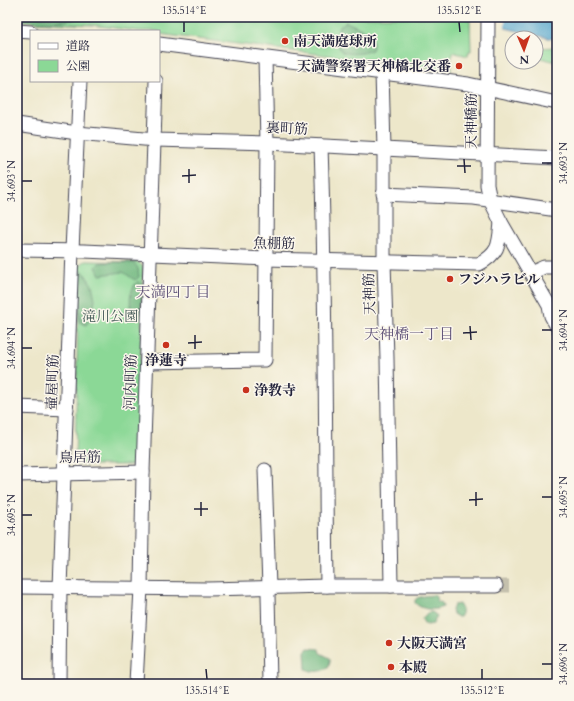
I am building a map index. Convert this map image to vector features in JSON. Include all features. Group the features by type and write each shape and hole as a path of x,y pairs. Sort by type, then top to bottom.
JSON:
{"street":[{"name":"天神橋筋","path":"488,17 487,184 490,200 531,273 553,307 551,316 557,327"},
{"path":"17,31 30,32"},
{"path":"160,44 468,84 557,103"},
{"path":"147,362 265,360 264,259 267,143 265,58"},
{"name":"天神筋","path":"382,72 384,262 391,586"},
{"name":"壷屋町筋","path":"59,684 60,588 80,82"},
{"name":"河内町筋","path":"136,684 141,588 143,472 156,82"},
{"name":"裏町筋","path":"17,124 77,134 155,140 267,143 557,158"},
{"path":"321,146 325,260 324,359 327,586"},
{"path":"383,194 474,198 557,210"},
{"name":"魚棚筋","path":"17,250 72,256 150,254 264,259 479,264 487,260 496,251 499,245 501,222"},
{"path":"531,273 544,267 557,267"},
{"path":"17,407 67,409"},
{"path":"265,470 269,588 270,682 268,684"},
{"name":"鳥居筋","path":"17,475 143,472"},
{"path":"17,587 208,589 327,586 496,586"}],"green space":[{"path":"17,17 462,17 470,20 471,51 469,51 468,56 452,52 451,71 160,34 160,30 131,30 92,25 17,21"},
{"path":"21,17 81,17 63,21 31,22 24,20"},
{"path":"346,22 370,35 373,44 372,50 357,54 342,52 337,40 337,34 339,27"},
{"path":"557,47 557,62 544,59 544,48"},
{"name":"滝川公園","path":"85,261 138,262 143,267 138,460 133,465 77,465 75,462 79,266"},
{"path":"99,263 134,263 138,268 139,277 135,280 123,272 100,275 96,267"},
{"path":"83,271 92,285 95,299 92,318 86,325 80,322 80,272"},
{"path":"138,281 141,288 142,297 139,316 136,316 132,311 130,299 132,290"},
{"path":"434,595 437,601 442,603 443,607 428,609 415,603 417,598"},
{"path":"459,604 462,612 460,617 458,617 453,614 452,610 454,605"},
{"path":"432,612 437,616 433,624 427,625 422,619 427,613"},
{"path":"308,648 319,649 320,653 330,658 328,668 317,672 306,669 305,651"}],"water":[{"path":"462,17 557,17 557,40 544,37 544,30 514,30"}],"pier":[{"path":"471,17 505,17 505,30 471,22"}],"tunnel":[{"path":"496,586 515,586"}],"place":[{"name":"南天満庭球所","path":"285,41"},
{"name":"天満警察署天神橋北交番","path":"459,66"},
{"name":"フジハラビル","path":"450,279"},
{"name":"浄蓮寺","path":"166,345"},
{"name":"浄教寺","path":"246,390"},
{"name":"大阪天満宮","path":"389,643"},
{"name":"本殿","path":"391,667"}],"district":[{"name":"天満四丁目","path":"173,292"},
{"name":"天神橋一丁目","path":"409,334"}]}
